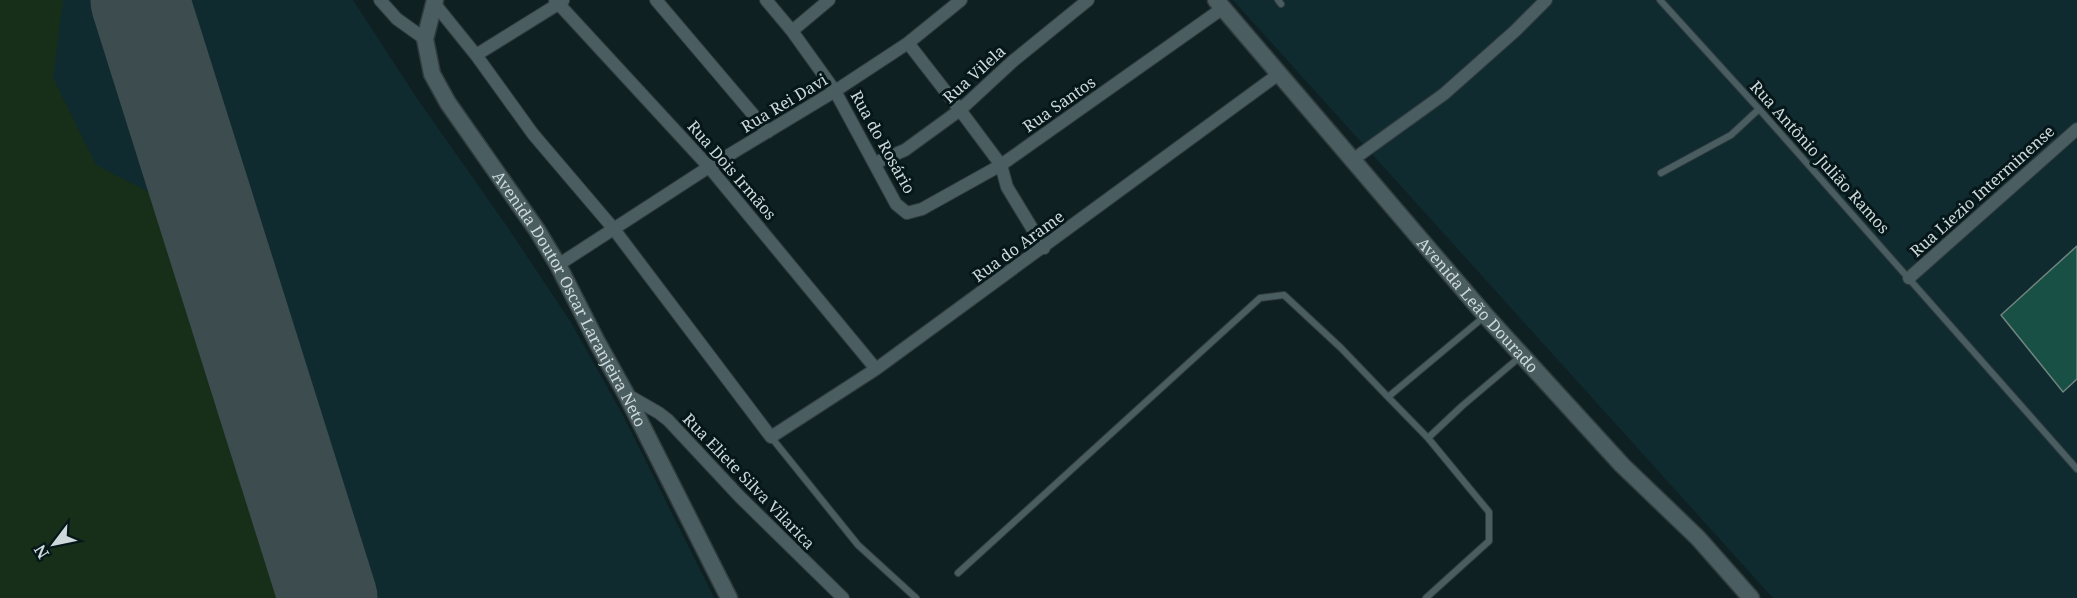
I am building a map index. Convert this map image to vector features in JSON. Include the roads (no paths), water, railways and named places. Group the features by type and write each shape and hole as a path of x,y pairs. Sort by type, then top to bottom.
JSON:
{"main road":[{"name":"Avenida Doutor Oscar Laranjeira Neto","path":"434,1 425,39 432,74 448,103 537,230 558,265 729,598"},
{"name":"Avenida Leão Dourado","path":"1220,4 1280,73 1351,161 1521,356 1622,465 1698,538 1751,598"}],"street":[{"path":"380,0 397,19 425,39"},
{"path":"656,0 768,132"},
{"name":"Rua do Rosário","path":"766,0 836,91 896,204 907,213"},
{"path":"792,31 829,0"},
{"name":"Rua Rei Davi","path":"558,265 709,167 836,91 908,43 961,0"},
{"name":"Rua Vilela","path":"875,164 905,150 960,110 1013,61 1088,0"},
{"path":"1351,161 1443,94 1515,31 1546,0"},
{"path":"434,1 533,134 613,228 771,437"},
{"path":"476,55 559,1"},
{"name":"Rua Dois Irmãos","path":"559,1 709,167 876,369"},
{"name":"Rua Santos","path":"907,213 922,209 1000,165 1220,4"},
{"path":"908,43 1000,165 1007,187 1044,248"},
{"name":"Rua do Arame","path":"771,437 876,369 1280,73"},
{"name":"Rua Liezio Interminense","path":"1909,278 2077,129"},
{"name":"Rua Eliete Silva Vilarica","path":"626,394 668,420 756,513 843,598"}],"lane":[{"name":"Rua Antônio Julião Ramos","path":"1660,0 1760,109 2077,469"},
{"path":"1661,174 1731,135 1760,109"},
{"path":"958,573 1260,298 1284,295 1341,348 1428,438 1489,512 1489,541 1426,598"},
{"path":"1388,397 1486,316"},
{"path":"1428,438 1521,356"},
{"path":"771,437 858,545 916,598"}]}
